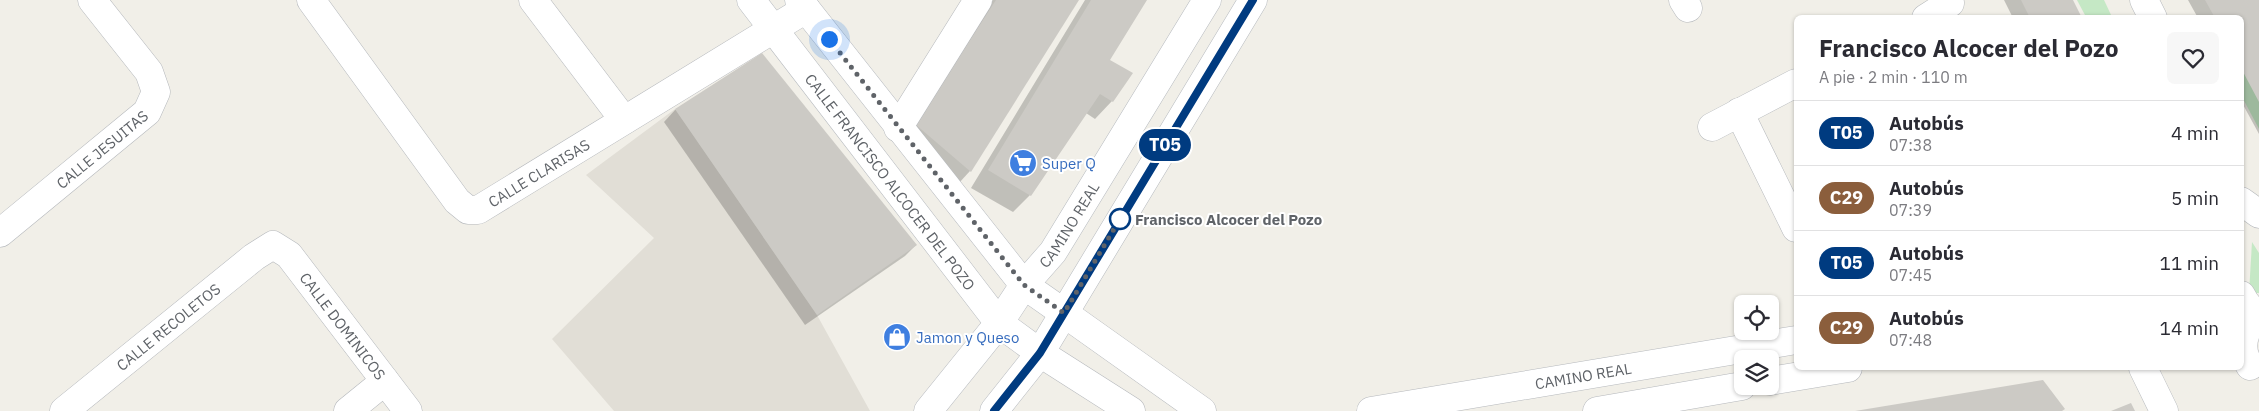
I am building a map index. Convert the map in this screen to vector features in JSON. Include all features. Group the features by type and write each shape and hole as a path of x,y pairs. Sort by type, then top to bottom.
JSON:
{"street":[{"name":"CALLE JESUITAS","path":"0,233 148,112 156,92 149,72 92,0"},
{"name":"CALLE CLARISAS","path":"311,0 457,201 468,210 478,210 774,30 803,4"},
{"path":"533,0 624,120"},
{"name":"CALLE FRANCISCO ALCOCER DEL POZO","path":"751,0 999,323 1040,353"},
{"path":"898,128 978,0"},
{"name":"CAMINO REAL","path":"928,411 999,323 1024,285 1053,252 1207,0"},
{"path":"994,411 1040,353 1253,0"},
{"path":"2144,0 2152,15"},
{"path":"1931,15 1950,3"},
{"path":"803,4 898,128 1024,285 1202,411"},
{"path":"1712,127 1794,85"},
{"path":"1739,112 1794,224"},
{"path":"2244,203 2259,214"},
{"name":"CALLE DOMINICOS","path":"274,245 289,255 408,411"},
{"name":"CALLE RECOLETOS","path":"64,411 254,257 274,245"},
{"path":"2244,302 2252,322 2244,335"},
{"name":"CAMINO REAL","path":"1371,411 1794,340"},
{"path":"1040,353 1131,411"},
{"path":"2244,357 2250,368"},
{"path":"1779,380 1836,370"},
{"path":"2144,370 2164,411"},
{"path":"348,411 385,381"},
{"path":"1598,411 1734,387"}],"shaded area":[{"path":"675,109 817,315 870,411 614,411 552,339 654,238 586,175"}],"green space":[{"path":"2077,0 2104,0 2111,15 2085,15"},
{"path":"2244,67 2259,96 2259,129 2244,101"},
{"path":"2252,242 2259,253 2259,293 2249,293"}],"building":[{"path":"996,0 1079,0 971,172 915,124"},
{"path":"1091,0 1147,0 1110,60 1133,73 1113,102 1100,94 1031,196 988,170"},
{"path":"2021,0 2073,0 2080,15 2028,15"},
{"path":"2205,0 2259,0 2259,102 2244,74 2244,15 2213,15"},
{"path":"762,53 917,245 817,315 675,109"},
{"path":"2043,380 2065,409 2062,411 1855,411"},
{"path":"2131,403 2135,411 2111,411"}],"bus line":[{"name":"T05","path":"994,411 1040,353 1253,0"}],"place":[{"name":"Super Q","path":"1023,163"},
{"name":"Francisco Alcocer del Pozo","path":"1120,219"},
{"name":"Jamon y Queso","path":"897,337"}],"route":[{"path":"829,39 1024,285 1064,313 1120,219"}]}
